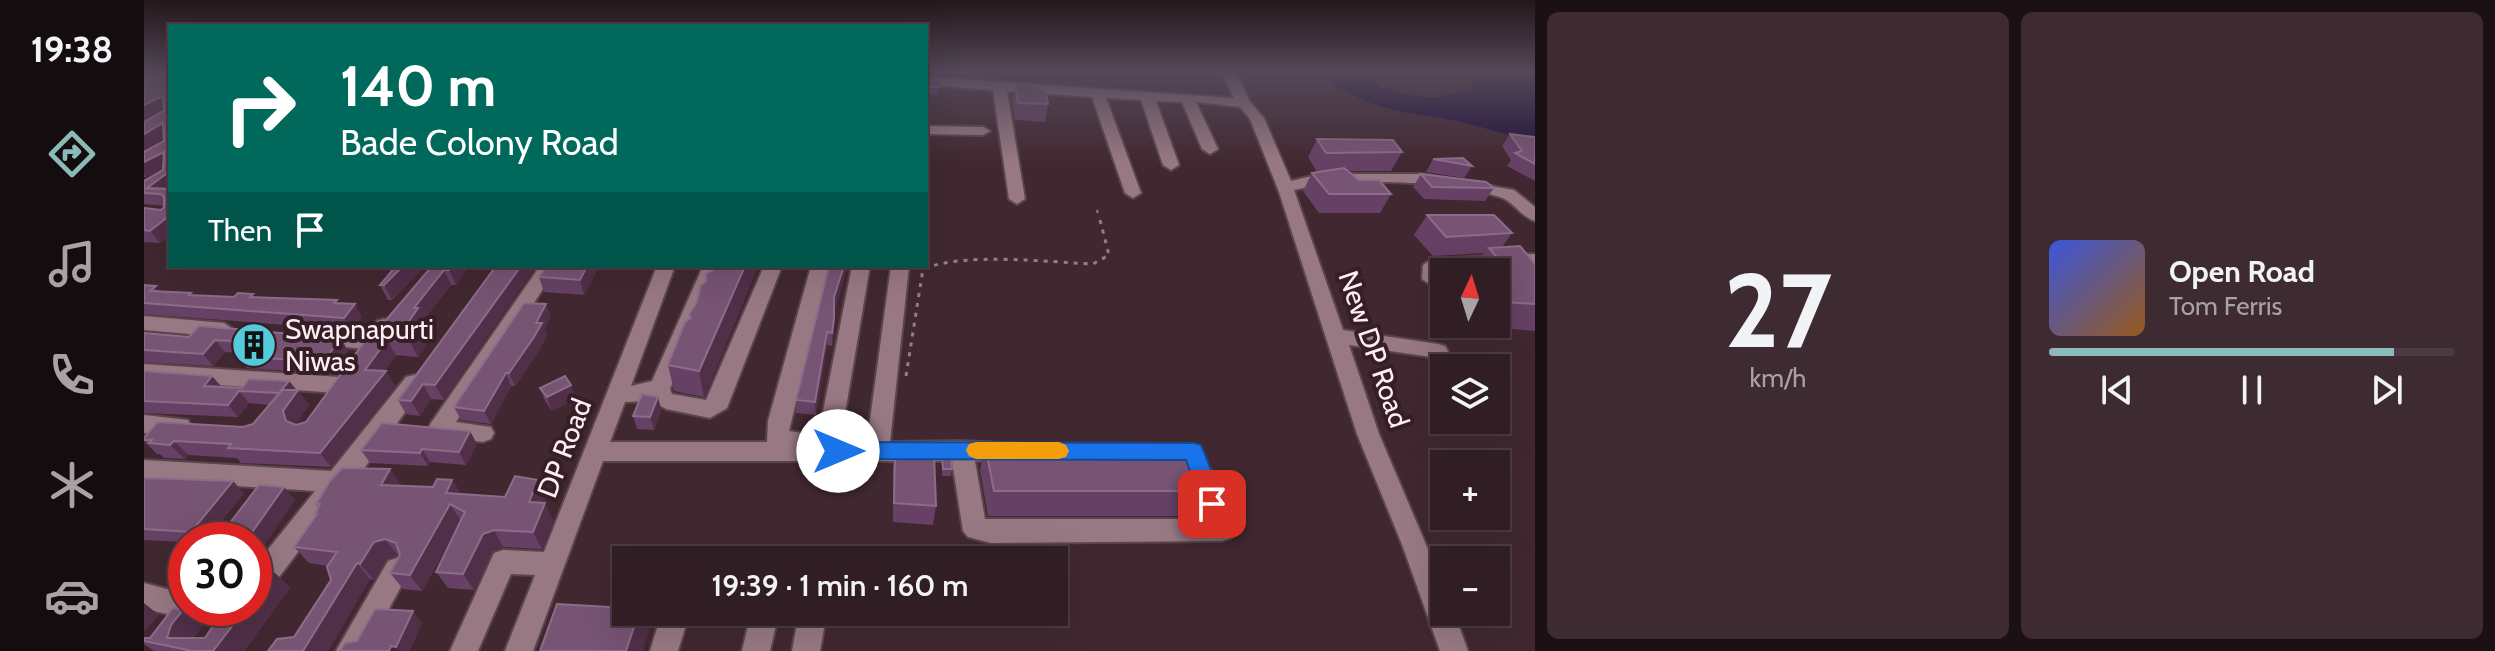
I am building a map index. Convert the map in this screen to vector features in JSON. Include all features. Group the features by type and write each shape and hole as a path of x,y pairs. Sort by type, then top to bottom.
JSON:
{"street":[{"path":"1002,102 1017,199"},
{"path":"1101,102 1133,193"},
{"path":"1149,102 1171,165"},
{"path":"1189,102 1210,149"},
{"name":"New DP Road","path":"1244,103 1257,118 1285,187 1368,434 1416,547 1454,651"},
{"path":"928,130 983,131"},
{"path":"1285,187 1320,179 1421,179 1508,193 1535,216"},
{"path":"1510,261 1535,260"},
{"path":"439,429 548,268"},
{"name":"DP Road","path":"519,651 595,452 637,387 666,268"},
{"path":"711,268 637,387 666,401 710,409 715,407 772,268"},
{"path":"819,268 779,421 777,440 827,446"},
{"path":"827,446 854,268"},
{"path":"827,446 861,268"},
{"path":"878,447 900,268"},
{"path":"323,406 369,342 399,310"},
{"path":"144,323 250,332"},
{"path":"295,336 369,342"},
{"path":"1335,336 1438,351"},
{"path":"272,566 429,364"},
{"path":"144,372 339,385"},
{"path":"144,449 154,424 195,427"},
{"path":"383,424 483,433"},
{"path":"595,452 827,446 1039,451"},
{"path":"962,450 972,523 977,529 991,532 1222,530 1194,452"},
{"path":"144,470 340,482"},
{"path":"464,651 503,562 552,564"},
{"path":"350,651 397,570"},
{"path":"144,596 168,609"},
{"path":"664,651 672,626"},
{"path":"756,651 762,626"},
{"path":"806,651 810,626"}],"path":[{"path":"928,264 1093,264 1109,255 1097,210"},
{"path":"903,390 924,268"}],"shaded area":[{"path":"1368,102 1535,102 1535,143 1467,123"}],"building":[{"path":"163,102 168,102 168,172 147,188 168,189 168,217 150,231 144,230 144,208 161,210 164,197 144,193 144,181 163,170 164,152 144,162 144,152 164,141 163,123 144,134 144,122 164,111"},
{"path":"1510,134 1535,137 1535,164 1515,153 1522,151"},
{"path":"1317,139 1393,140 1402,152 1326,153"},
{"path":"1463,158 1472,166 1433,159"},
{"path":"1344,168 1359,180 1379,180 1391,194 1329,194 1312,173"},
{"path":"1421,174 1486,182 1494,188 1432,187"},
{"path":"1427,215 1494,215 1512,233 1446,237"},
{"path":"1520,246 1535,264 1535,304 1510,302 1510,258 1497,258 1489,248"},
{"path":"394,268 401,268 384,285 380,285"},
{"path":"430,268 450,268 444,270 414,308 418,308 403,330 418,331 410,342 387,340 365,370 386,371 320,453 228,448 231,444 174,441 170,445 144,440 157,422 243,427 253,424 282,390 298,390 283,411 286,421 296,425 306,422 370,334 382,325"},
{"path":"495,268 520,268 435,385 423,384 411,401 398,400"},
{"path":"546,268 586,268 580,280 539,277"},
{"path":"712,268 744,268 699,371 668,365 685,322 691,318 689,314 696,304 701,285 706,282 706,274 713,270"},
{"path":"829,268 843,268 834,297 832,333 827,332 815,402 796,400"},
{"path":"144,285 156,286 150,291 191,293 189,295 234,297 238,293 253,294 250,297 337,300 334,303 355,304 344,318 144,303"},
{"path":"524,303 546,304 536,323 542,323 534,337 506,373 484,411 454,407"},
{"path":"199,326 341,338 323,362 238,356 250,342 215,340 203,354 144,350 144,333 189,337"},
{"path":"144,371 212,376 204,386 242,388 249,379 289,381 279,393 239,391 228,405 144,401"},
{"path":"565,376 571,385 547,397 540,388"},
{"path":"642,394 658,397 650,417 633,416"},
{"path":"382,423 470,431 459,452 361,450"},
{"path":"985,445 1200,446 1216,491 994,491"},
{"path":"895,452 934,454 936,506 894,503"},
{"path":"942,458 951,458 952,469 943,469"},
{"path":"342,468 390,469 381,485 433,487 437,479 452,480 446,493 505,497 515,476 538,480 529,502 545,503 533,532 494,530 483,534 463,574 436,572 465,512 450,504 410,575 390,573 400,555 396,543 385,539 374,542 360,564 357,563 303,651 268,651 277,639 294,637 331,580 327,567 337,552 294,547 317,514 320,504 316,504"},
{"path":"144,478 233,481 199,522 168,522 168,531 144,529"},
{"path":"259,485 284,487 259,522 231,522"},
{"path":"557,604 612,607 612,626 634,626 626,651 540,651"},
{"path":"375,609 413,611 396,647 391,646 389,651 340,651 345,643 357,641"},
{"path":"168,615 168,626 171,626 167,638 205,638 213,626 232,626 213,651 187,651 144,641 144,638 150,638"}],"slow traffic":[{"path":"976,450 1059,451"}],"place":[{"name":"Swapnapurti Niwas","path":"254,345"}],"route":[{"path":"838,451 1194,452 1212,504"}]}
